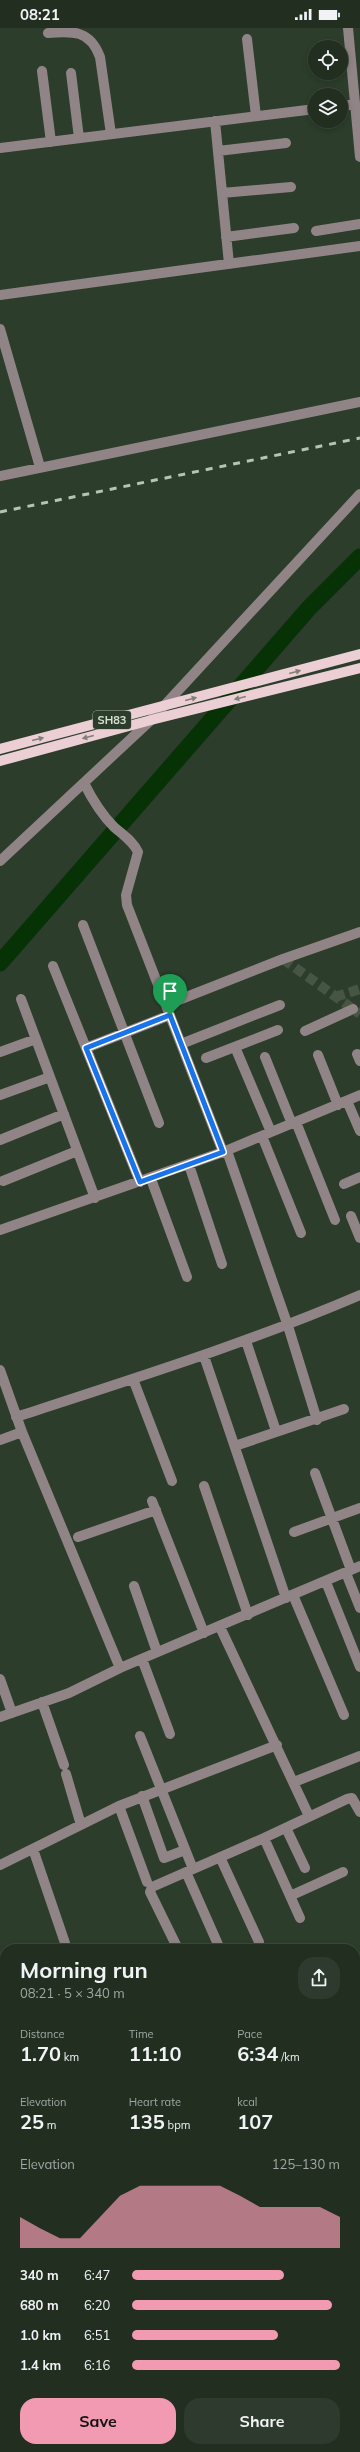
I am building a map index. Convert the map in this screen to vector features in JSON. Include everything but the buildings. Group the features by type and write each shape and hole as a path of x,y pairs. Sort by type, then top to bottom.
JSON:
{"main road":[{"name":"SH83","path":"0,749 360,654"},
{"name":"SH83","path":"0,761 151,720 360,668"}],"street":[{"path":"348,28 360,157"},
{"path":"48,33 72,31 90,40 96,47 111,134"},
{"path":"247,39 256,116"},
{"path":"42,71 51,142"},
{"path":"71,73 79,138"},
{"path":"348,105 355,104"},
{"path":"0,148 308,110"},
{"path":"215,121 229,264"},
{"path":"218,151 286,143"},
{"path":"222,193 291,187"},
{"path":"316,231 360,224"},
{"path":"226,237 294,228"},
{"path":"0,295 360,246"},
{"path":"0,329 40,467"},
{"path":"0,476 360,402"},
{"path":"0,861 151,720 360,494"},
{"path":"84,783 98,808 114,826 136,846 138,857 128,887 127,904 181,1044 225,1151 288,1326 317,1420"},
{"path":"83,925 159,1123"},
{"path":"166,1005 283,959 360,932"},
{"path":"53,966 140,1182"},
{"path":"21,999 94,1198"},
{"path":"181,1044 280,1005"},
{"path":"305,1031 353,1009"},
{"path":"86,1048 170,1015"},
{"path":"206,1058 278,1030"},
{"path":"0,1052 36,1039"},
{"path":"235,1047 301,1233"},
{"path":"318,1055 342,1103 360,1131"},
{"path":"265,1057 335,1220"},
{"path":"0,1095 50,1077"},
{"path":"0,1230 151,1179 225,1151 360,1095"},
{"path":"0,1140 64,1114"},
{"path":"3,1181 77,1151"},
{"path":"189,1164 222,1264"},
{"path":"344,1184 360,1177"},
{"path":"151,1179 187,1277"},
{"path":"351,1216 360,1238"},
{"path":"16,1417 204,1356 288,1326 360,1295"},
{"path":"246,1341 276,1431"},
{"path":"204,1356 290,1597 344,1715"},
{"path":"0,1370 3,1386 120,1668"},
{"path":"133,1379 172,1481"},
{"path":"235,1446 276,1431 317,1420 344,1409"},
{"path":"0,1440 22,1432"},
{"path":"315,1473 331,1519 352,1569 360,1608"},
{"path":"204,1486 248,1615"},
{"path":"152,1501 204,1633"},
{"path":"294,1532 360,1508"},
{"path":"78,1537 156,1510"},
{"path":"0,1717 69,1694 120,1668 326,1582 352,1569"},
{"path":"326,1582 360,1667"},
{"path":"134,1586 157,1652"},
{"path":"220,1627 277,1745 309,1816"},
{"path":"142,1659 170,1734"},
{"path":"0,1679 12,1713"},
{"path":"42,1702 65,1770 81,1825"},
{"path":"140,1736 185,1850 189,1871 218,1944"},
{"path":"0,1865 142,1796 277,1745"},
{"path":"294,1782 360,1756"},
{"path":"142,1796 164,1858 185,1850"},
{"path":"176,1944 150,1889 286,1828 309,1816 352,1798 360,1812"},
{"path":"119,1806 147,1882"},
{"path":"286,1828 305,1868"},
{"path":"264,1838 300,1918"},
{"path":"33,1849 65,1944"},
{"path":"220,1857 259,1942"},
{"path":"290,1896 343,1872"}],"waterway":[{"path":"0,963 309,608 360,557"}],"tunnel":[{"path":"283,959 360,1014"},
{"path":"335,997 360,989"}],"railway":[{"path":"0,512 360,438"}],"route":[{"path":"170,1015 223,1152 140,1182 86,1048 170,1015"}]}
